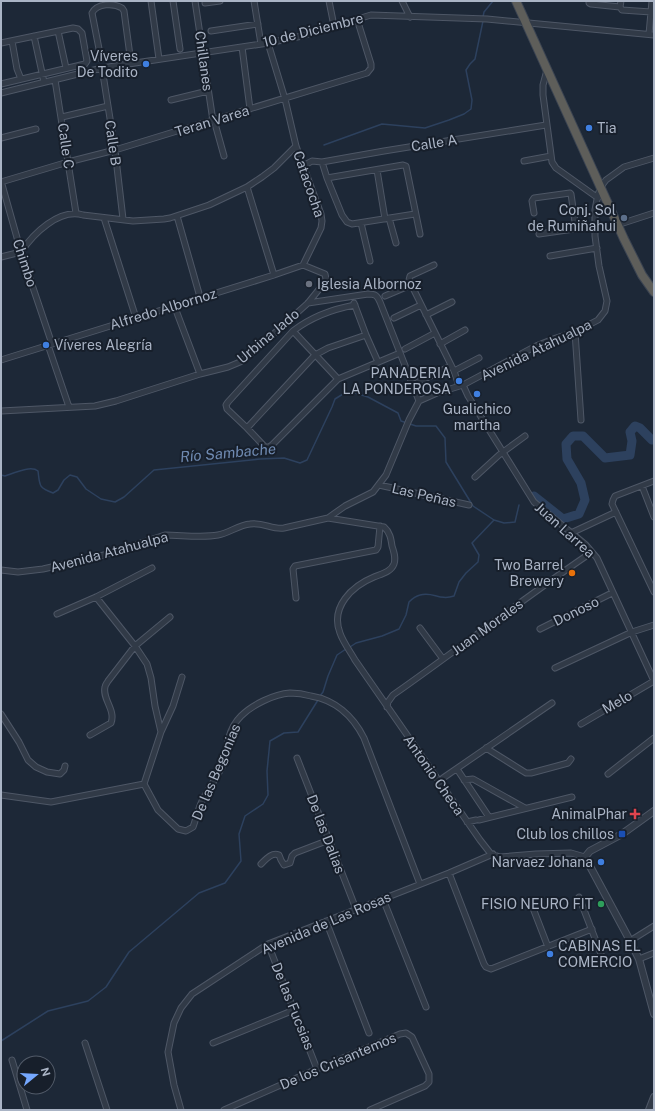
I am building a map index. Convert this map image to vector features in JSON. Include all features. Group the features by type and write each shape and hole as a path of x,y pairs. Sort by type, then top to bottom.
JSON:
{"highway":[{"path":"516,1 546,70 636,263 654,292"}],"street":[{"path":"151,1 159,59"},
{"path":"173,1 180,49"},
{"name":"Chillanes","path":"195,1 213,120 224,156"},
{"path":"205,3 220,1"},
{"path":"254,1 261,44"},
{"path":"329,1 334,26"},
{"path":"402,1 410,17"},
{"path":"589,1 589,4 620,7 622,10 651,12"},
{"path":"620,7 621,1"},
{"path":"652,1 652,34"},
{"path":"102,59 92,13 96,8 106,5 116,5 124,11 131,63"},
{"name":"10 de Diciembre","path":"1,93 102,68 268,43 302,36 371,15 478,18 652,34"},
{"name":"Teran Varea","path":"1,182 115,150 369,72 371,64 357,19"},
{"path":"211,32 258,24"},
{"path":"1,44 75,28 80,30 83,35 87,58 87,63 1,84"},
{"path":"58,31 66,68"},
{"path":"34,36 44,82"},
{"path":"12,41 17,69 21,79"},
{"name":"Catacocha","path":"268,43 285,98 296,146 321,214 321,228 303,265"},
{"path":"242,47 250,109"},
{"name":"Calle B","path":"102,68 115,150 123,219"},
{"path":"546,70 543,95 552,162 556,168 598,198"},
{"name":"Calle C","path":"55,80 76,213"},
{"path":"171,100 208,91"},
{"path":"62,117 108,106"},
{"name":"Calle A","path":"303,166 312,161 323,164 384,151 546,126"},
{"path":"1,138 36,130"},
{"path":"1,257 21,252 37,232 50,222 62,216 76,213 133,221 164,220 209,205 247,187 262,177 274,168 296,146"},
{"path":"524,162 551,156"},
{"name":"Avenida Atahualpa","path":"1,570 18,572 43,570 104,555 160,536 217,535 249,524 264,524 278,529 328,518 345,506 373,492 386,475 409,420 419,401 461,385 536,346 575,332 598,320 605,311 606,296 597,248 595,226 595,210 601,189 606,180 624,167 654,158"},
{"path":"323,164 327,178 344,219 350,223 361,223 415,214"},
{"path":"327,178 403,165 406,166 420,234"},
{"path":"377,170 387,219 396,243"},
{"name":"Chimbo","path":"1,182 69,406"},
{"path":"247,187 274,275"},
{"path":"534,213 532,201 534,198 568,192 571,194 576,229"},
{"path":"618,225 654,213"},
{"path":"177,216 200,297"},
{"path":"104,218 136,318"},
{"path":"361,223 370,261"},
{"path":"539,234 595,226"},
{"path":"550,256 597,248"},
{"path":"303,265 325,274 326,277 325,282 308,303"},
{"name":"Alfredo Albornoz","path":"2,358 136,318 303,265"},
{"path":"385,296 411,285 409,280 410,276 434,265"},
{"name":"Juan Larrea","path":"411,285 461,385 534,502 586,545 597,558 654,681"},
{"name":"Urbina Jado","path":"1,411 69,406 95,406 228,367 240,362 308,303 368,294 376,295 380,302 419,401"},
{"path":"426,315 452,302"},
{"path":"378,362 354,303 335,309 310,320 293,331 226,405 227,409 265,447 269,447 272,446 338,379 400,353"},
{"path":"174,305 200,374"},
{"path":"394,318 421,306"},
{"path":"440,344 465,330"},
{"path":"293,331 338,379"},
{"path":"575,332 581,420"},
{"path":"405,349 435,333"},
{"path":"247,428 315,355 328,348 366,335"},
{"path":"418,382 479,358"},
{"path":"475,477 502,452 524,436"},
{"path":"654,481 615,496 612,504 654,592"},
{"name":"Las Peñas","path":"379,485 470,505"},
{"path":"642,486 654,517"},
{"path":"571,533 616,512"},
{"path":"296,598 293,569 295,566 376,550 378,547 380,526 328,518"},
{"name":"Antonio Checa","path":"380,526 384,527 390,533 395,558 394,565 389,571 355,587 342,603 337,619 339,632 355,660 387,707 467,822 493,854"},
{"name":"Juan Morales","path":"387,707 388,702 393,695 548,582 592,552"},
{"path":"58,614 96,597 152,568"},
{"name":"Donoso","path":"540,629 612,593"},
{"path":"96,597 135,646 147,664 161,732"},
{"path":"90,735 111,723 113,719 105,694 105,687 108,681 135,646 170,617"},
{"path":"555,668 632,632 654,624"},
{"path":"420,628 443,659"},
{"path":"1,795 51,802 144,784 161,732 173,706 182,677"},
{"name":"Melo","path":"581,724 654,681"},
{"name":"De las Begonias","path":"144,784 158,810 178,829 186,831 193,827 202,802 222,766 227,751 228,738 234,725 241,717 268,698 276,695 291,693 313,696 326,700 346,713 359,729 364,738 420,884"},
{"path":"443,778 552,703"},
{"path":"1,714 19,742 28,760 36,767 46,772 60,774 64,770 65,766"},
{"path":"608,774 654,738"},
{"path":"486,748 527,774 568,763 571,759"},
{"name":"De las Dalias","path":"297,758 356,909"},
{"path":"457,769 489,817"},
{"path":"464,780 473,779 525,808"},
{"path":"467,822 572,797"},
{"path":"585,857 590,851 622,834 654,811"},
{"path":"261,864 268,857 274,854 279,855 284,865 290,863 292,856 295,853 329,840"},
{"path":"493,854 500,857 571,853 585,857 639,959 654,1014"},
{"name":"Avenida de Las Rosas","path":"182,1110 174,1085 168,1052 174,1023 181,1008 192,994 268,944 449,873 493,854"},
{"path":"449,873 484,964 486,967 491,969 592,929"},
{"path":"579,897 601,954"},
{"path":"383,899 426,1007"},
{"path":"531,903 548,947"},
{"path":"326,921 369,1033"},
{"path":"630,941 654,926"},
{"name":"De las Fucsias","path":"268,944 317,1068"},
{"path":"639,959 654,953"},
{"path":"213,1043 294,1010"},
{"name":"De los Crisantemos","path":"224,1110 317,1068 400,1034 410,1034 429,1074 429,1082 425,1086 370,1110"},
{"path":"85,1043 107,1110"},
{"path":"12,1060 27,1110"},
{"path":"649,1110 654,1097"}],"waterway":[{"path":"483,17 484,12 493,1"},
{"path":"324,145 382,124 425,128 464,114 471,109 472,100 466,70 475,59 483,21"},
{"name":"Río Sambache","path":"1,475 5,476 22,470 35,469 38,471 39,480 42,487 53,493 58,490 64,480 70,475 77,477 86,489 101,499 115,502 124,497 154,470 260,459 284,458 300,463 307,460 335,399 343,394 355,393 368,397 398,413 401,421 416,426 436,426 445,438 446,462 473,506 494,520 504,523 515,522 519,505"},
{"path":"534,496 563,519 579,514 585,500 581,483 567,459 566,444 573,436 583,436 605,458 630,455 632,441 630,432 635,426 640,428 652,440 654,439"},
{"path":"350,647 356,643 382,636 399,629 406,615 409,602 417,596 425,594 444,597 454,596 459,582 478,562 479,555 472,543 494,520"},
{"path":"320,696 323,692 337,655 346,649"},
{"path":"1,1041 48,1011 88,1001 106,987 129,952 199,893 225,883 241,861 239,834 245,816 263,804 268,795 267,771 270,741 284,733 298,732 318,700"}],"place":[{"name":"Víveres De Todito","path":"146,64"},
{"name":"Tia","path":"589,128"},
{"name":"Conj. Sol de Rumiñahui","path":"624,218"},
{"name":"Iglesia Albornoz","path":"309,284"},
{"name":"Víveres Alegría","path":"46,345"},
{"name":"PANADERIA LA PONDEROSA","path":"459,381"},
{"name":"Gualichico martha","path":"477,394"},
{"name":"Two Barrel Brewery","path":"572,573"},
{"name":"AnimalPhar","path":"635,814"},
{"name":"Club los chillos","path":"622,834"},
{"name":"Narvaez Johana","path":"601,862"},
{"name":"FISIO NEURO FIT","path":"601,904"},
{"name":"CABINAS EL COMERCIO","path":"550,954"}]}
